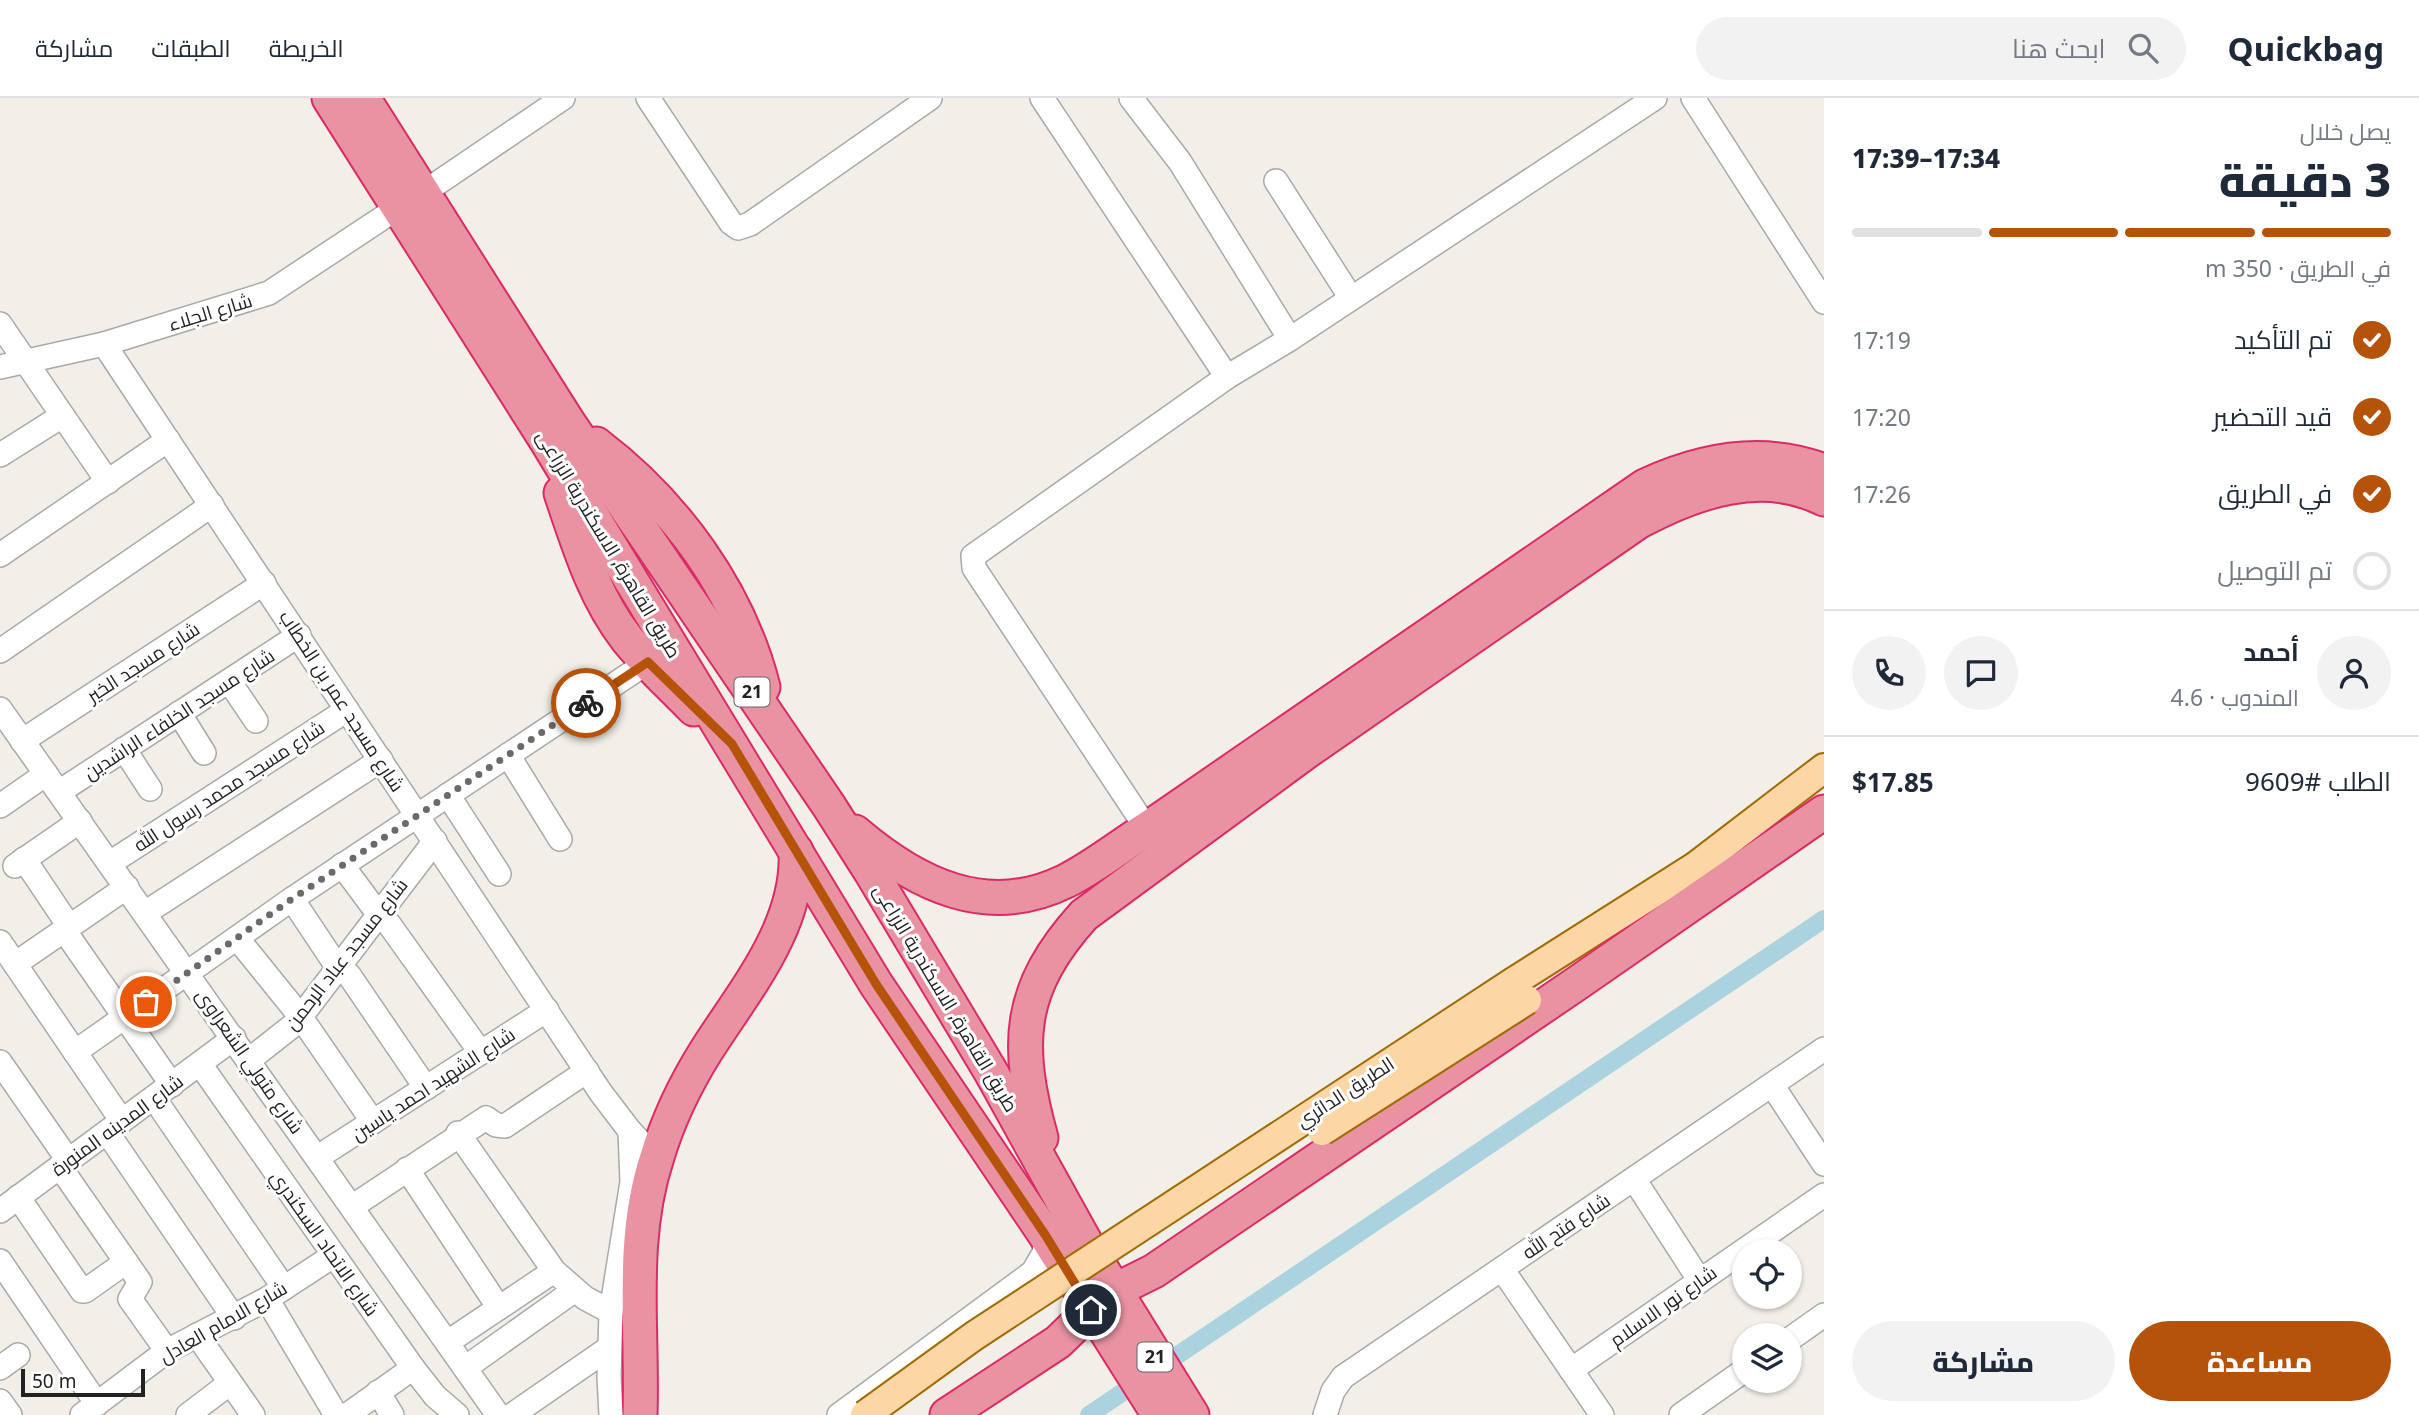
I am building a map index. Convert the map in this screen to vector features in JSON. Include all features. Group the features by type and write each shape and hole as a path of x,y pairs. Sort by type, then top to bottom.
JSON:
{"highway":[{"name":"طريق القاهرة, الاسكندرية الزراعى","path":"329,98 411,200 557,431 732,744 876,984 1046,1236 1105,1304 1192,1415"},
{"name":"طريق القاهرة, الاسكندرية الزراعى","path":"363,98 411,200"},
{"name":"طريق القاهرة, الاسكندرية الزراعى","path":"557,431 641,482 701,553 745,634 773,723 829,806 952,1004 1059,1194 1105,1304 1159,1415"},
{"path":"557,431 558,486 595,586 627,639 732,744"},
{"path":"1059,1194 1038,1125 1024,1052 1028,1014 1039,977 1058,944 1084,915 1298,741 1645,486 1672,473 1731,459 1790,461 1824,471"},
{"path":"829,806 877,851 934,886 1000,898 1034,893 1065,881 1147,829 1298,741 1665,507 1723,488 1753,484 1782,484 1824,499"},
{"path":"947,1415 1058,1342 1105,1304 1565,992 1824,812"},
{"path":"640,1415 639,1252 656,1158 693,1074 756,976 778,930 792,896 797,873 796,851"}],"main road":[{"name":"الطريق الدائري","path":"894,1415 1070,1293 1521,991 1696,866 1824,768"},
{"name":"الطريق الدائري","path":"865,1415 974,1336 1521,991 1824,795"}],"street":[{"name":"شارع الجلاء","path":"0,367 104,344 269,293 563,98"},
{"path":"648,98 731,223 738,228 750,224 930,98"},
{"path":"1042,98 1227,377"},
{"path":"1131,98 1180,162 1290,339"},
{"path":"1147,829 974,568 971,559 975,553 1227,377 1290,339 1654,98"},
{"path":"1693,98 1824,302"},
{"path":"1276,181 1351,298"},
{"path":"0,324 108,482"},
{"name":"شارع مسجد عمر بن الخطاب","path":"104,344 587,1071 631,1131 656,1158"},
{"path":"0,455 62,416"},
{"path":"0,555 168,440"},
{"path":"0,651 212,505"},
{"name":"شارع مسجد الخير","path":"22,741 264,583"},
{"name":"شارع مسجد الخلفاء الراشدين","path":"0,806 124,749 299,635"},
{"path":"75,1052 292,899 648,662"},
{"path":"229,681 256,721"},
{"name":"شارع مسجد محمد رسول الله","path":"110,863 347,710"},
{"name":"شارع متولي الشعراوى","path":"1,713 353,1206 498,1415"},
{"path":"179,713 204,753"},
{"path":"124,749 150,789"},
{"path":"508,755 560,839"},
{"path":"145,913 381,760"},
{"path":"448,795 499,874"},
{"path":"80,821 20,862 125,1017 275,1294 336,1415"},
{"name":"شارع مسجد عباد الرحمن","path":"249,1060 286,1032 300,1016 435,841"},
{"path":"342,865 379,915 389,924 481,1053"},
{"path":"15,964 127,887"},
{"path":"292,899 338,968 349,975 426,1088"},
{"path":"237,938 300,1016 373,1122"},
{"path":"0,942 75,1052 114,1126 234,1318"},
{"name":"شارع الشهيد احمد ياسين","path":"318,1157 547,1010"},
{"name":"شارع المدينه المنورة","path":"6,1203 234,1038"},
{"name":"شارع فتح الله","path":"1325,1415 1333,1391 1343,1377 1824,1049"},
{"path":"0,1062 140,1284 130,1296 130,1300 167,1351"},
{"name":"شارع الاتحاد السكندري","path":"200,1064 413,1368 435,1396 457,1415"},
{"path":"353,1206 458,1133 486,1118 496,1125 505,1126 587,1071"},
{"path":"1772,1085 1824,1164"},
{"path":"611,1415 611,1311 632,1182 631,1131"},
{"path":"458,1133 554,1271 575,1290 611,1311"},
{"path":"407,1169 499,1308"},
{"path":"1634,1179 1700,1281"},
{"name":"شارع نور الاسلام","path":"1571,1370 1824,1195"},
{"path":"6,1203 82,1291 126,1262"},
{"path":"839,1415 1033,1272 1044,1253 1046,1236"},
{"name":"شارع الامام العادل","path":"90,1409 167,1351 234,1318 333,1256"},
{"path":"0,1261 90,1409"},
{"path":"1502,1269 1602,1415"},
{"path":"448,1342 554,1271"},
{"path":"466,1368 575,1290"},
{"path":"1802,1331 1824,1315"},
{"path":"197,1335 253,1415"},
{"path":"512,1415 609,1348"},
{"path":"346,1415 413,1368"},
{"path":"1681,1415 1732,1379"},
{"path":"188,1415 230,1383"},
{"path":"378,1392 392,1415"},
{"path":"0,1401 10,1415"}],"waterway":[{"path":"1089,1415 1824,919"}],"way so far":[{"path":"146,1002 292,899 586,703"}],"route":[{"path":"586,703 648,662 732,744 876,984 1046,1236 1091,1310"}]}
